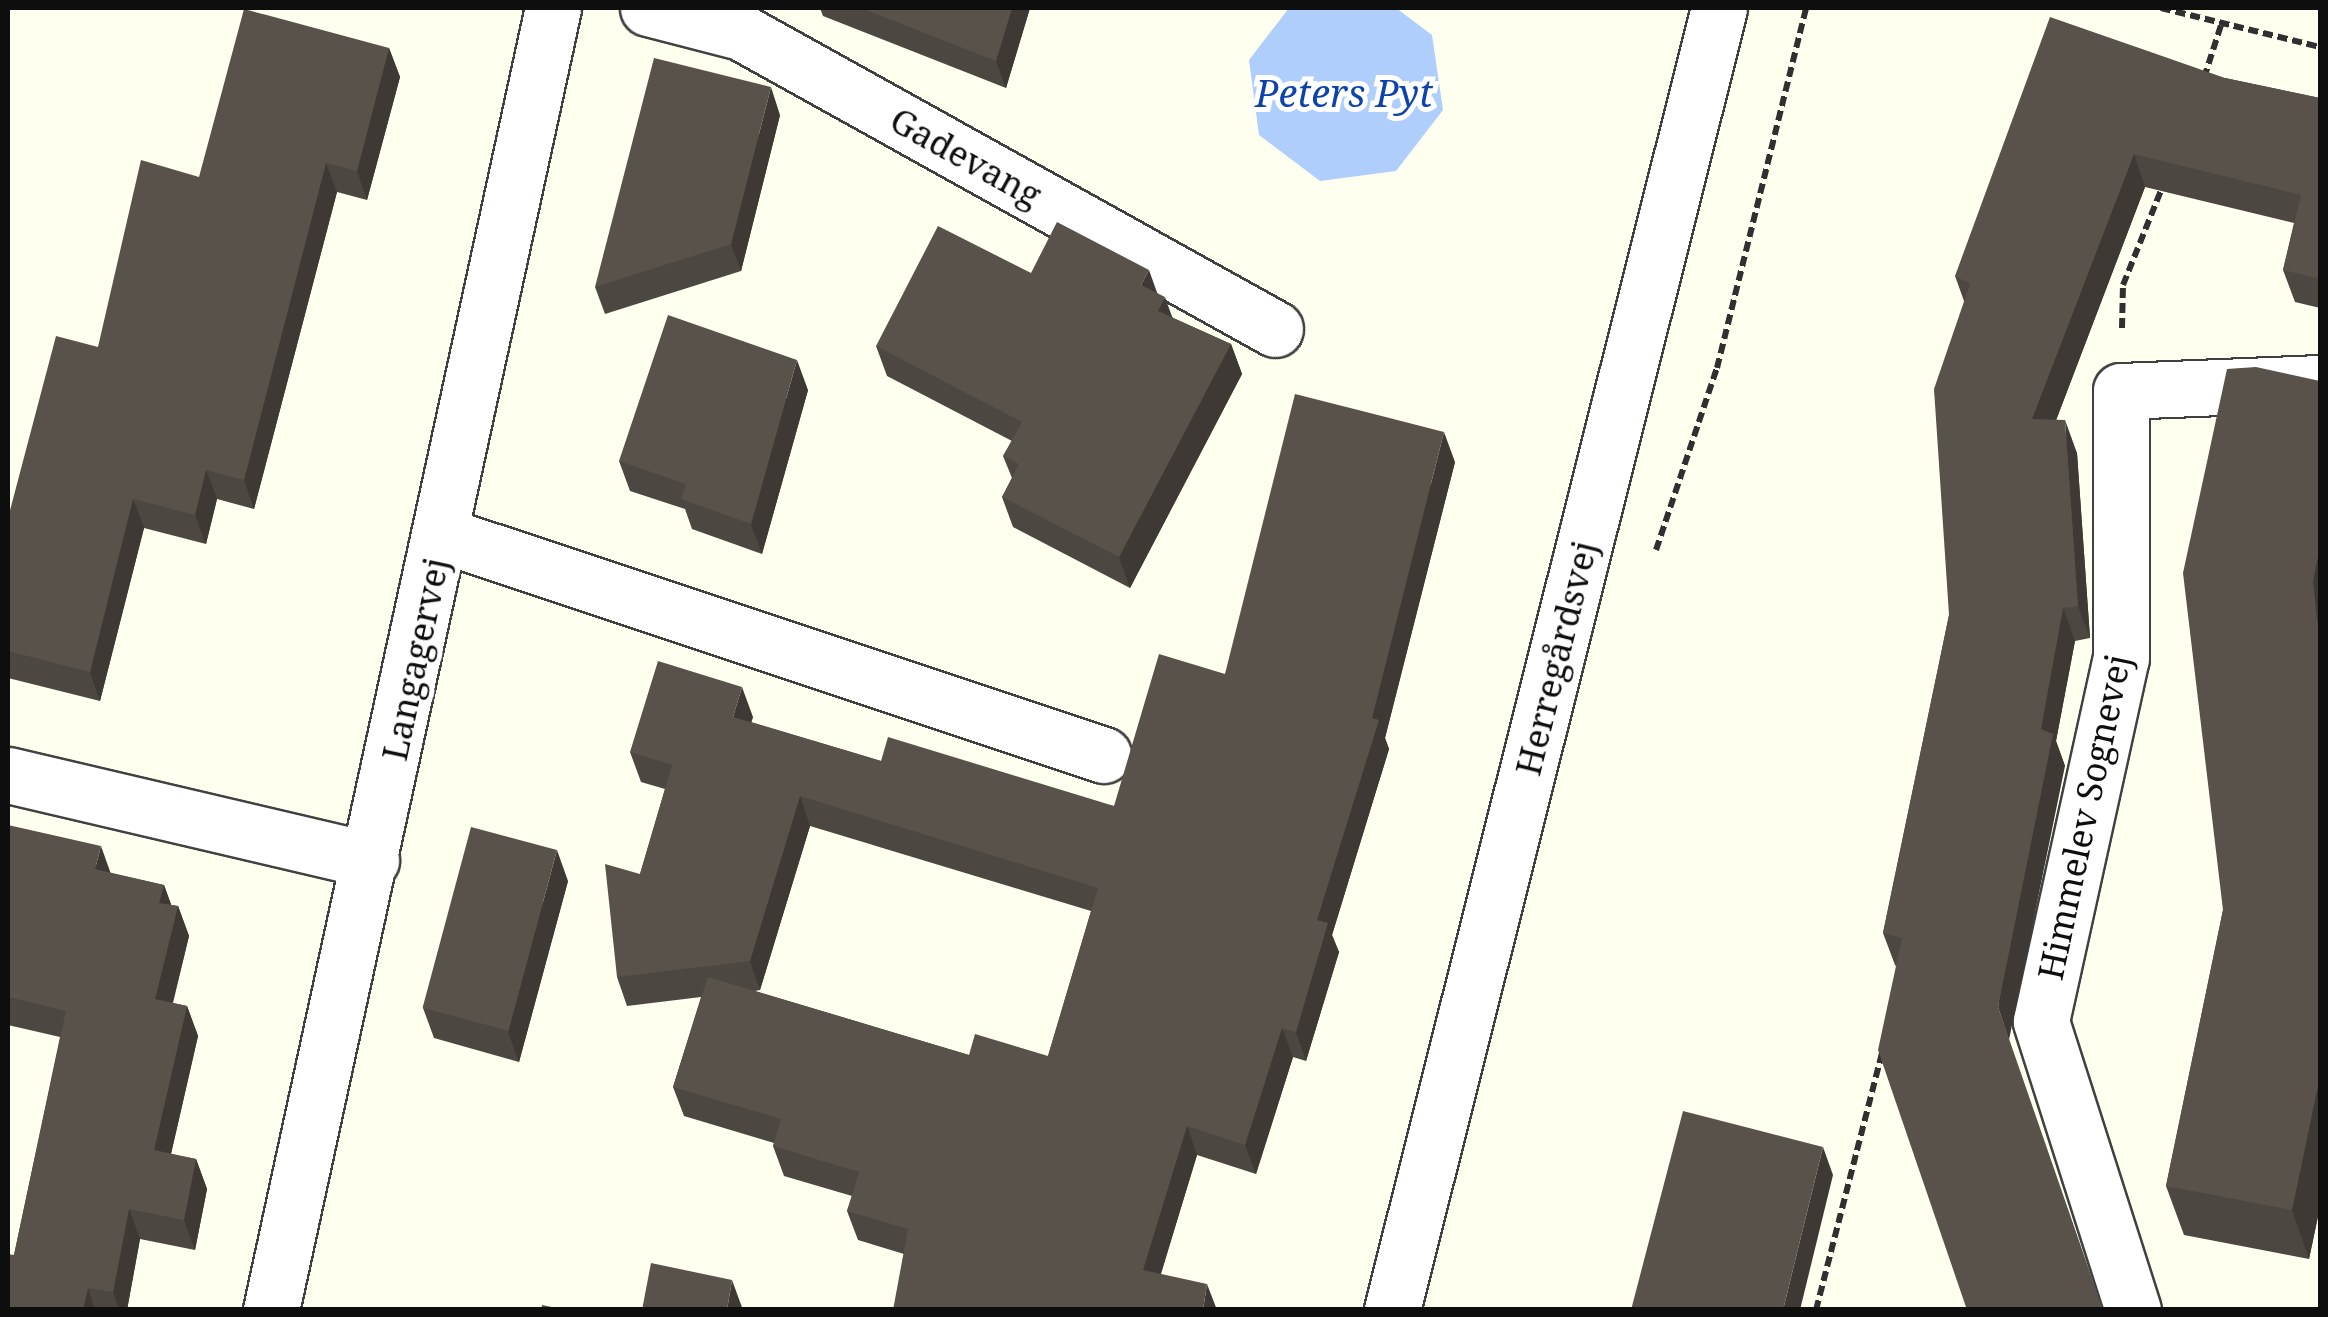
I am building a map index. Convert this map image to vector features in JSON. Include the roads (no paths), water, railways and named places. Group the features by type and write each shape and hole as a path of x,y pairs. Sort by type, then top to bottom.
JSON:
{"street":[{"name":"Langagervej","path":"271,1310 443,535 552,8"},
{"name":"Gadevang","path":"648,8 741,32 1275,329"},
{"name":"Herregårdsvej","path":"1392,1310 1719,8"},
{"name":"Himmelev Sognevej","path":"2133,1310 2040,1021 2122,658 2121,391 2320,384"},
{"path":"443,535 1103,755"},
{"path":"8,776 371,860"}],"water":[{"name":"Peters Pyt","path":"1289,8 1396,8 1432,35 1443,110 1396,171 1320,181 1259,135 1249,60"}]}
